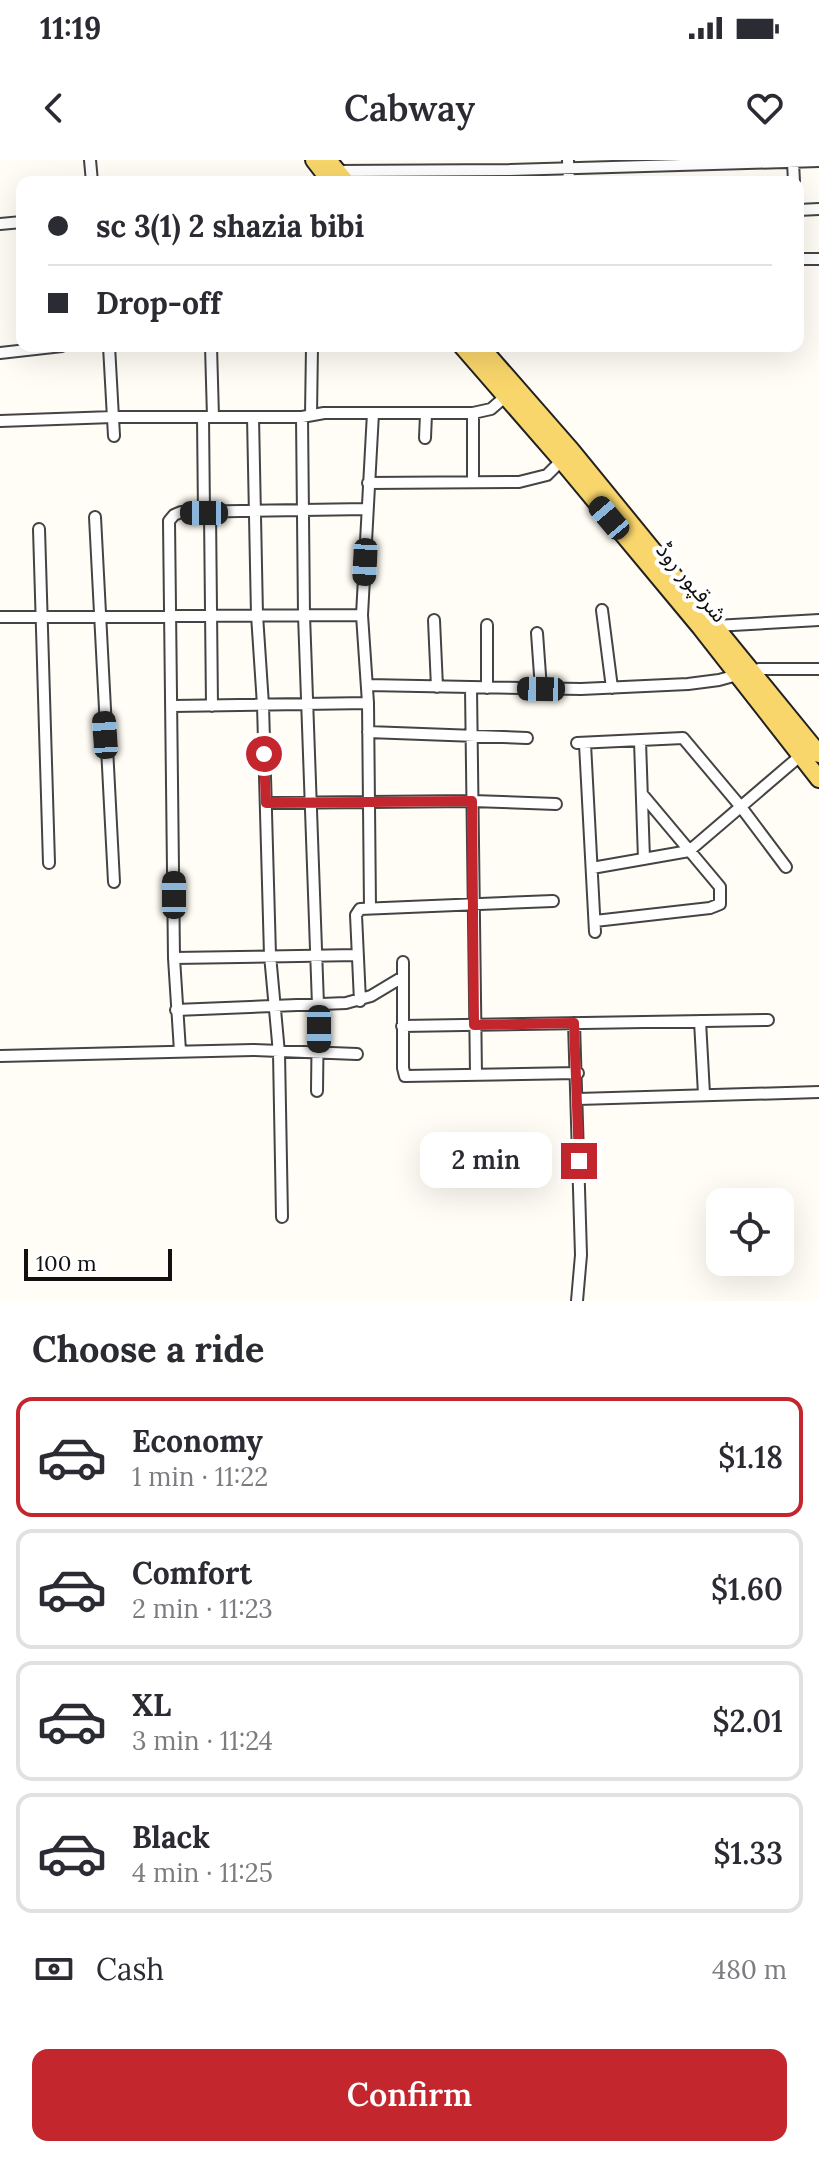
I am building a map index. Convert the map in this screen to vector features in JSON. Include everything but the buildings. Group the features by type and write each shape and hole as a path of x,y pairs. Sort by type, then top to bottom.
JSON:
{"main road":[{"path":"314,160 336,174"},
{"name":"شرقپور روڈ","path":"467,352 506,396 567,456 715,626 800,756 819,779"},
{"name":"شرقپور روڈ","path":"485,352 745,673 819,754"}],"street":[{"path":"336,174 447,166 819,161"},
{"path":"793,162 794,176"},
{"path":"109,352 114,436"},
{"path":"211,352 207,513 212,706"},
{"path":"312,352 303,510 318,1005 317,1091"},
{"path":"0,421 473,413 491,409 506,396"},
{"path":"370,908 368,703 362,615 373,413"},
{"path":"473,413 473,482"},
{"path":"425,438 426,414"},
{"path":"253,417 257,615 263,705 270,955 279,1053 282,1217"},
{"path":"368,483 519,482 547,475 567,456"},
{"path":"180,1051 174,958 169,521 177,513 367,509"},
{"path":"95,517 114,882"},
{"path":"39,529 49,863"},
{"path":"602,610 612,688"},
{"path":"0,617 362,615"},
{"path":"434,620 437,687"},
{"path":"715,626 819,620"},
{"path":"487,625 487,688"},
{"path":"537,633 541,689"},
{"path":"367,685 612,688 688,684 745,673 819,669"},
{"path":"471,688 476,1075"},
{"path":"173,706 368,703"},
{"path":"368,732 527,738"},
{"path":"642,794 720,887 720,904 595,926 581,744 683,738 786,867"},
{"path":"640,741 644,859"},
{"path":"592,868 689,851 800,756"},
{"path":"266,803 472,801 556,804"},
{"path":"360,1001 356,912 360,909 553,901"},
{"path":"174,958 357,955"},
{"path":"403,962 405,1076 578,1073"},
{"path":"176,1010 360,1001 401,978"},
{"path":"402,1026 768,1020"},
{"path":"700,1021 704,1094"},
{"path":"574,1023 578,1073 581,1255 577,1301"},
{"path":"0,1056 180,1051 357,1054"},
{"path":"578,1099 819,1092"}],"route":[{"path":"264,754 266,803 472,801 474,1025 574,1023 579,1161"}]}
